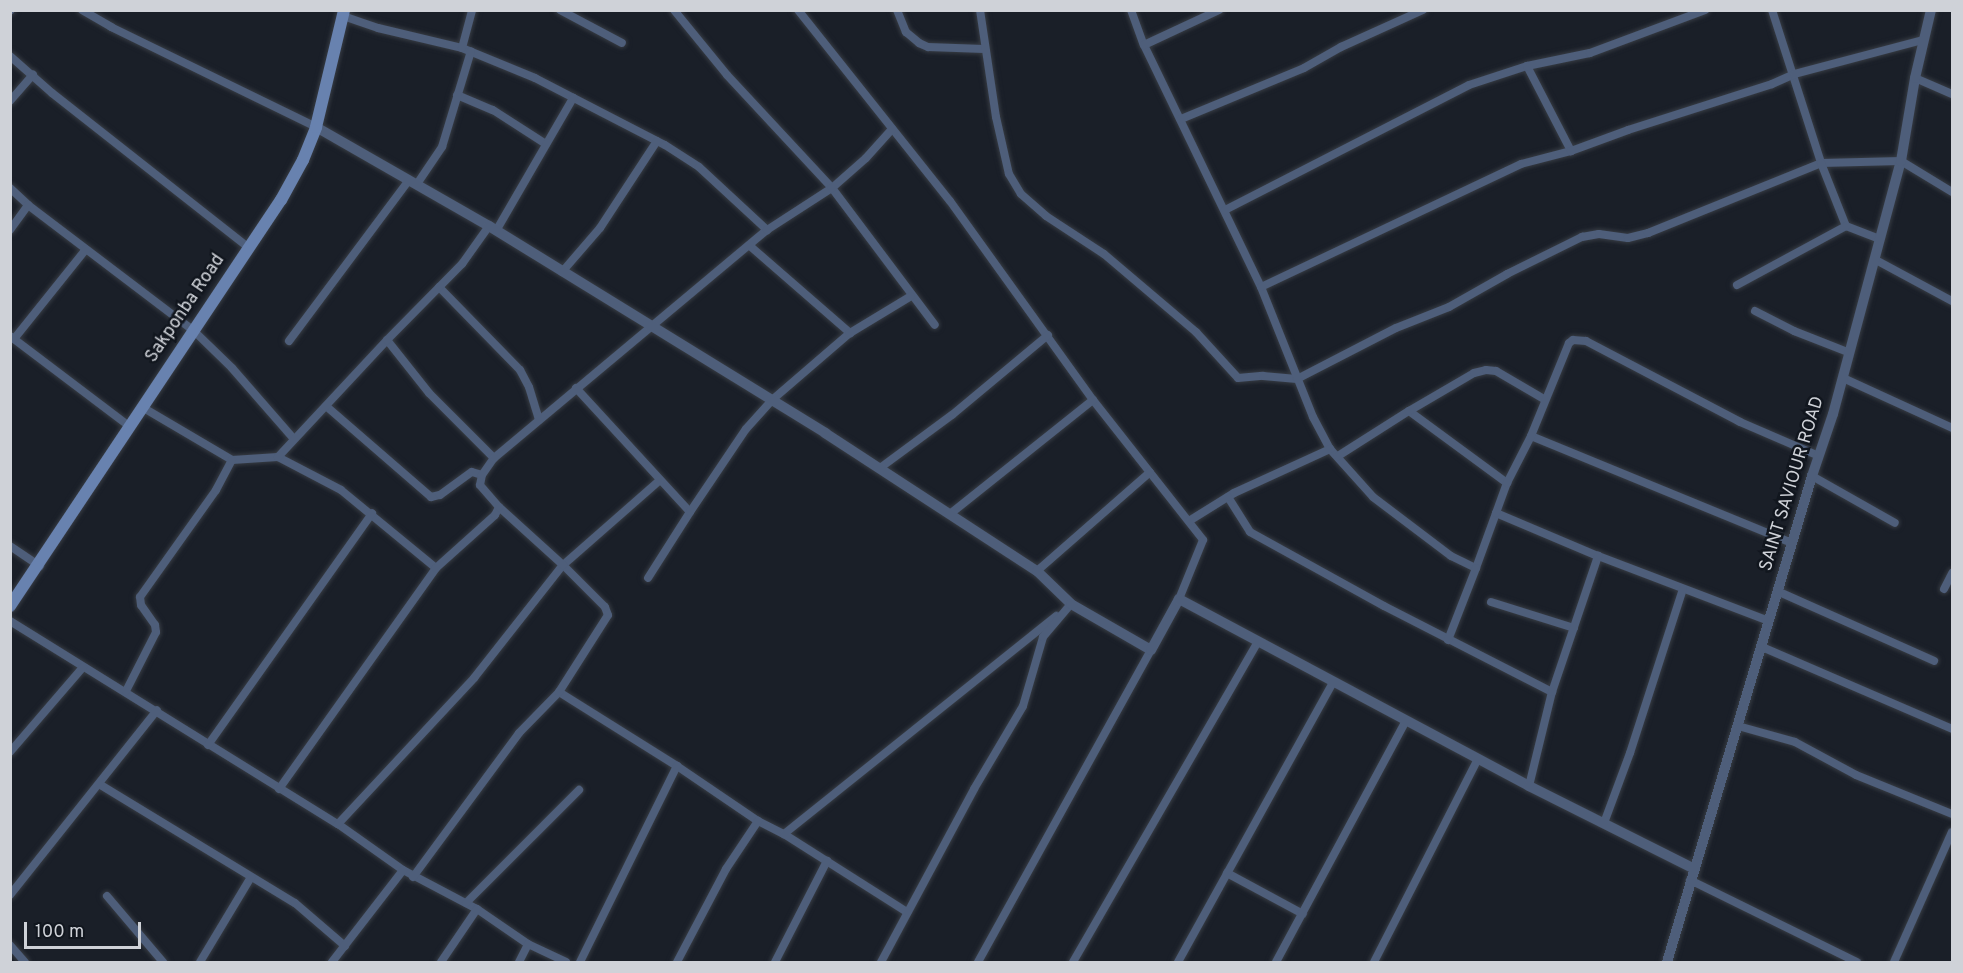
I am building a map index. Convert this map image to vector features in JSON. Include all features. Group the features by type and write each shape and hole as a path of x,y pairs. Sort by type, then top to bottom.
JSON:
{"main road":[{"name":"Sakponba Road","path":"10,606 40,566 129,426 281,200 303,160 316,126 343,13"}],"street":[{"path":"82,10 111,27 316,126 493,229 880,468 1037,571 1071,604 1151,650"},
{"path":"289,341 442,147 457,95 472,10"},
{"path":"560,10 622,43"},
{"path":"674,10 727,75 832,188 935,325"},
{"path":"798,10 950,201 1093,400 1203,540 1179,599 978,963"},
{"path":"897,10 906,32 928,47 984,49"},
{"path":"980,10 984,49 1009,174 1021,195 1046,216 1104,254 1196,332 1238,378 1263,376 1297,379 1396,328 1449,307 1507,274 1582,237 1599,234 1628,238 1648,233 1821,163 1901,161 1953,192"},
{"path":"1131,10 1144,45 1226,210 1261,287 1297,379 1330,448 1373,496 1451,556 1476,568"},
{"path":"1144,45 1219,10"},
{"path":"1181,119 1304,68 1341,47 1423,10"},
{"path":"1226,210 1469,85 1527,66 1590,53 1705,10"},
{"path":"1772,10 1821,163 1846,226 1880,239"},
{"name":"SAINT SAVIOUR ROAD","path":"1667,963 1693,868 1843,378 1901,161 1915,78 1931,10"},
{"path":"343,13 378,28 466,50 573,98 657,141 699,167 767,230"},
{"path":"1261,287 1472,185 1521,164 1571,151 1772,84 1794,74 1923,40"},
{"path":"10,56 52,93 249,248"},
{"path":"1527,66 1571,151"},
{"path":"10,101 33,75"},
{"path":"1915,78 1953,94"},
{"path":"457,95 493,110 546,144"},
{"path":"278,457 493,229 573,98"},
{"path":"413,877 519,733 559,692 608,615 605,607 563,565 499,507 480,484 482,475 494,458 767,230 832,188 866,158 892,129"},
{"path":"562,272 600,228 657,141"},
{"path":"10,188 28,205 194,331 232,368 294,439"},
{"path":"10,230 28,205"},
{"path":"1737,285 1846,226"},
{"path":"750,246 850,333"},
{"path":"86,249 12,338 129,426"},
{"path":"1874,259 1953,301"},
{"path":"439,287 520,370 529,387 539,420"},
{"path":"648,578 746,429 772,400 850,333 911,296"},
{"path":"1755,311 1794,332 1850,352"},
{"path":"880,468 952,415 1048,335"},
{"path":"387,340 429,393 494,458"},
{"path":"1448,640 1507,483 1531,436 1544,399 1569,343 1574,340 1586,341 1740,422 1819,456"},
{"path":"1338,456 1410,411 1474,374 1486,370 1496,372 1544,399"},
{"path":"1843,378 1953,428"},
{"path":"576,388 658,481 690,512"},
{"path":"950,514 1093,400"},
{"path":"326,406 431,496 440,495 472,472 482,475"},
{"path":"142,407 232,460 278,457 341,490 372,513 436,568"},
{"path":"1410,411 1507,483"},
{"path":"1531,436 1792,543"},
{"path":"1189,521 1228,497 1330,448"},
{"path":"126,691 156,632 155,625 141,605 140,597 216,490 232,460"},
{"path":"1037,571 1149,472"},
{"path":"1812,476 1895,523"},
{"path":"338,824 474,678 563,565 658,481"},
{"path":"1228,497 1250,532 1448,640 1552,692"},
{"path":"279,789 436,568 495,514 499,507"},
{"path":"208,745 372,513"},
{"path":"1496,513 1598,556 1768,621"},
{"path":"10,546 40,566"},
{"path":"1529,786 1552,692 1598,556"},
{"path":"1944,589 1953,573"},
{"path":"1604,824 1683,589"},
{"path":"1777,591 1934,661"},
{"path":"1179,599 1529,786 1693,868"},
{"path":"1491,602 1574,628"},
{"path":"784,834 1071,604"},
{"path":"881,963 907,912 1023,706 1043,637 1071,604"},
{"path":"10,621 338,824 413,877 477,909 528,944 566,963"},
{"path":"1073,963 1258,641"},
{"path":"1762,647 1953,729"},
{"path":"10,752 83,667"},
{"path":"1178,963 1333,682"},
{"path":"559,692 677,766 758,821 784,834 907,912"},
{"path":"10,894 157,710"},
{"path":"1276,963 1406,721"},
{"path":"1738,726 1795,742 1856,775 1953,814"},
{"path":"1374,963 1478,759"},
{"path":"580,963 677,766"},
{"path":"99,784 295,903 345,946"},
{"path":"466,903 579,790"},
{"path":"677,963 726,869 758,821"},
{"path":"1894,963 1952,834"},
{"path":"775,963 826,861"},
{"path":"332,963 403,870"},
{"path":"1227,873 1303,914"},
{"path":"200,963 251,877"},
{"path":"1690,880 1857,963"},
{"path":"107,897 163,963"},
{"path":"441,963 477,909"},
{"path":"519,963 528,944"},
{"path":"10,945 25,963"}]}
